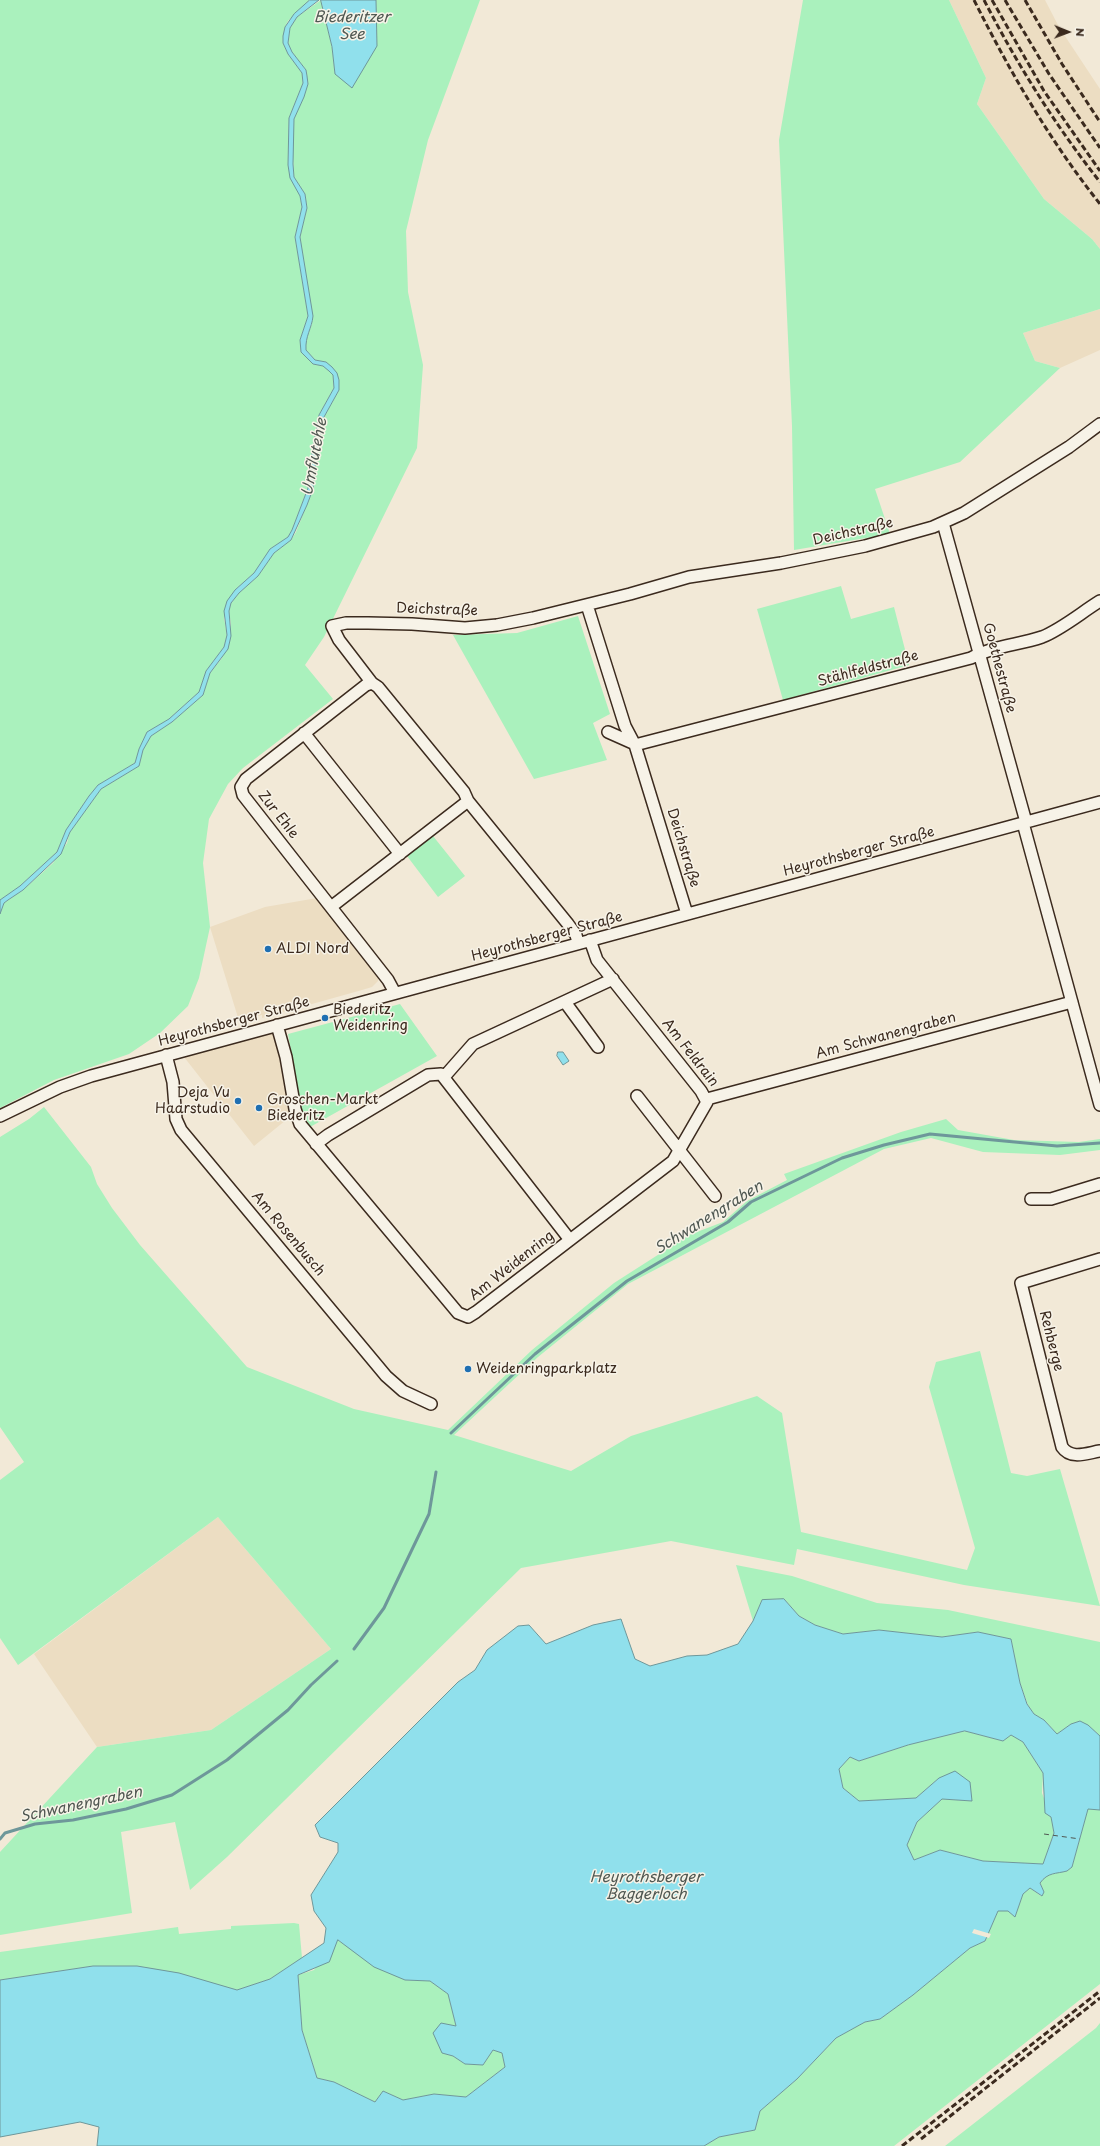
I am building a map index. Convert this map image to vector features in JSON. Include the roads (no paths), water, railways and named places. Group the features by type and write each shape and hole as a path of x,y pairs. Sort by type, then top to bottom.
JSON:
{"street":[{"name":"Deichstraße","path":"372,683 339,640 332,626 346,623 368,623 479,628 533,618 689,578 788,562 865,546 943,523 980,504 1100,424"},
{"name":"Goethestraße","path":"943,523 980,653 1100,1105"},
{"name":"Stählfeldstraße","path":"635,744 971,658 980,653 1045,636 1100,601"},
{"name":"Deichstraße","path":"587,605 625,726 635,744 687,914"},
{"path":"372,683 378,687 464,792 468,800 567,923 576,935 578,943"},
{"name":"Zur Ehle","path":"372,683 366,685 246,779 241,787 243,795 388,980 394,993"},
{"path":"608,732 635,744"},
{"path":"304,733 400,854"},
{"path":"331,907 468,800"},
{"name":"Heyrothsberger Straße","path":"3,1115 72,1083 166,1056 1100,802"},
{"name":"Am Feldrain","path":"570,1240 673,1161 706,1106 707,1099 597,960 590,940"},
{"path":"316,1144 428,1075 437,1073 444,1077 472,1044 613,979"},
{"path":"565,1002 598,1047"},
{"name":"Am Schwanengraben","path":"707,1099 1072,1002"},
{"name":"Am Weidenring","path":"277,1025 286,1057 297,1116 300,1124 368,1202 458,1313 464,1316 476,1312 570,1240 444,1077"},
{"name":"Am Rosenbusch","path":"166,1056 173,1082 176,1119 181,1130 386,1376 403,1391 431,1404"},
{"path":"637,1096 715,1196"},
{"path":"1031,1199 1051,1199 1100,1184"},
{"name":"Rehberge","path":"1100,1259 1021,1283 1062,1447 1067,1453 1072,1455 1100,1451"}],"water":[{"name":"Umflutehle","path":"310,0 319,0 297,17 290,28 288,43 292,52 306,70 308,84 294,119 293,164 294,177 305,194 307,208 300,237 313,316 306,350 315,360 326,362 332,367 337,373 339,380 339,390 324,417 316,458 313,489 291,540 274,553 258,576 239,593 231,603 229,611 231,636 228,649 210,673 203,695 172,722 151,736 143,750 139,766 101,789 70,832 61,854 23,890 4,903 0,914 0,900 20,886 57,852 66,830 98,785 135,763 139,749 147,732 169,719 199,692 206,671 224,647 227,635 224,611 227,601 235,590 254,573 270,549 288,537 308,488 311,458 319,415 334,388 333,375 323,366 313,364 301,352 300,340 308,316 295,237 302,207 300,196 290,178 288,165 289,118 303,83 302,73 288,54 283,43 283,36 285,27 294,14"},
{"name":"Biederitzer See","path":"321,0 376,0 377,46 352,88 335,74 332,47"},
{"path":"558,1052 563,1052 569,1061 563,1065 557,1056"},
{"name":"Heyrothsberger Baggerloch","path":"784,1599 799,1616 815,1625 843,1634 879,1630 942,1637 978,1632 1011,1639 1020,1683 1027,1704 1034,1714 1044,1720 1057,1734 1071,1724 1080,1721 1088,1725 1100,1736 1100,1810 1088,1809 1072,1867 1067,1871 1052,1874 1043,1879 1040,1883 1044,1892 1042,1896 1030,1888 1023,1894 1015,1917 1008,1911 998,1911 985,1941 970,1948 913,1995 880,2019 865,2022 836,2038 797,2079 760,2111 755,2130 719,2137 704,2146 97,2146 99,2127 80,2122 0,2137 0,1980 93,1966 137,1966 179,1973 237,1990 270,1979 324,1943 326,1928 314,1911 311,1895 338,1852 338,1843 320,1837 315,1825 458,1682 475,1670 487,1650 518,1626 529,1625 546,1644 593,1625 621,1619 635,1659 650,1666 687,1656 707,1655 738,1644 753,1621 762,1600","holes":["965,1731 1003,1741 1011,1735 1023,1742 1043,1773 1045,1813 1051,1817 1054,1833 1043,1864 983,1861 940,1850 914,1860 907,1845 917,1822 942,1799 972,1801 970,1782 955,1771 939,1778 916,1798 859,1801 843,1788 839,1769 850,1757 859,1761 908,1745","338,1940 374,1967 405,1980 430,1981 448,1994 456,2026 441,2023 433,2033 442,2053 453,2056 465,2064 483,2065 493,2050 502,2053 505,2067 466,2097 434,2094 403,2100 383,2091 375,2102 334,2082 317,2078 302,2030 298,1975 329,1962"]}],"waterway":[{"name":"Schwanengraben","path":"451,1433 535,1354 627,1281 728,1222 751,1202 842,1158 884,1145 930,1134 1057,1146 1100,1143"},
{"name":"Schwanengraben","path":"354,1649 384,1608 429,1514 436,1472"},
{"name":"Schwanengraben","path":"0,1839 5,1833 35,1824 73,1820 126,1809 172,1795 227,1760 288,1710 311,1685 337,1661"}],"railway":[{"path":"974,0 1017,80 1048,131 1064,156 1100,204"},
{"path":"984,0 1023,71 1052,116 1100,182"},
{"path":"992,0 1044,91 1100,171"},
{"path":"1005,0 1049,74 1100,148"},
{"path":"1025,0 1062,64 1100,122"},
{"path":"902,2146 1100,1991"},
{"path":"921,2139 1100,1998"}],"place":[{"name":"ALDI Nord","path":"268,949"},
{"name":"Biederitz, Weidenring","path":"325,1018"},
{"name":"Deja Vu Haarstudio","path":"238,1101"},
{"name":"Groschen-Markt Biederitz","path":"259,1108"},
{"name":"Weidenringparkplatz","path":"468,1369"}]}
